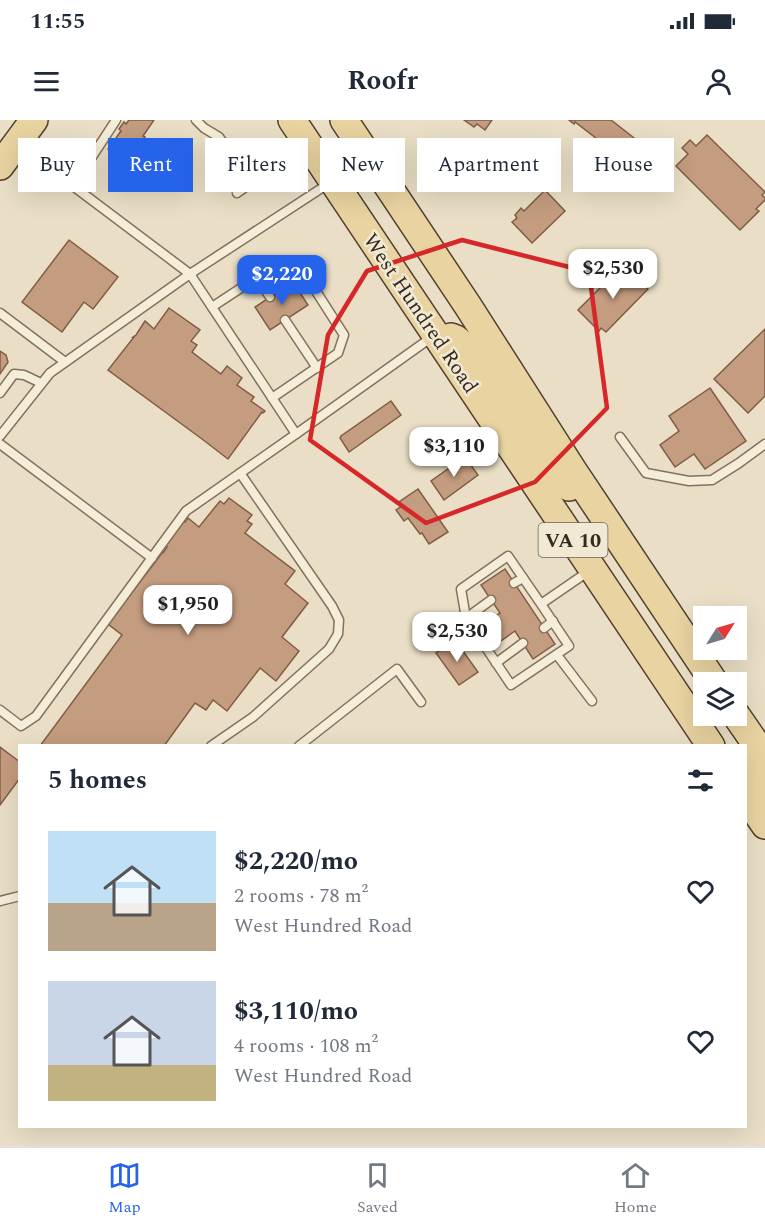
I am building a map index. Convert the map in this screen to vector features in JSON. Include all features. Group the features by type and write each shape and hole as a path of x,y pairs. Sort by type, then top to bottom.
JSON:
{"main road":[{"path":"0,166 34,120"},
{"name":"West Hundred Road","path":"292,120 320,162"},
{"name":"West Hundred Road","path":"344,120 707,672"},
{"name":"West Hundred Road","path":"340,192 710,744"},
{"path":"435,334 445,334 456,339 466,348 540,458 618,538"},
{"path":"688,712 725,744"},
{"path":"743,726 758,752 765,792"},
{"path":"747,798 765,825"}],"lane":[{"path":"96,151 116,120"},
{"path":"196,120 219,137 245,174 247,182 244,188 237,193"},
{"path":"2,430 50,373 190,274 320,189"},
{"path":"81,192 190,274 296,434"},
{"path":"212,308 282,261 298,263 344,335 338,353 272,398"},
{"path":"257,278 270,297"},
{"path":"0,312 65,362"},
{"path":"285,320 317,368"},
{"path":"0,710 21,726 36,716 186,511 435,334"},
{"path":"0,393 14,375 24,375 41,383"},
{"path":"620,437 646,473 689,482 712,480 739,464 765,444"},
{"path":"0,444 152,558"},
{"path":"214,744 253,717 328,649 338,634 339,620 332,606 240,473"},
{"path":"508,556 541,604 569,646 511,685 466,618 461,589 508,556"},
{"path":"541,604 592,569"},
{"path":"514,583 523,578"},
{"path":"432,643 491,600"},
{"path":"544,628 553,621"},
{"path":"496,663 523,643"},
{"path":"556,655 592,701"},
{"path":"302,744 397,669 422,702"},
{"path":"0,901 18,896"}],"highlighted area":[{"path":"462,240 589,272 607,408 535,482 426,523 310,440 328,335 367,271"}],"building":[{"path":"129,120 154,120 143,136 144,138 116,138 124,122 126,124"},
{"path":"464,120 492,120 485,130 477,124 474,127"},
{"path":"569,120 611,120 634,138 596,138 575,122 574,124"},
{"path":"707,135 765,192 762,195 765,200 756,209 759,211 740,230 676,166 688,154 682,148 690,140 696,146"},
{"path":"543,192 547,192 565,211 532,243 512,222 517,218 515,215 521,208 524,211"},
{"path":"69,240 118,277 93,309 84,302 62,332 22,302"},
{"path":"624,266 648,289 606,332 601,328 599,331 578,310 604,282 606,284"},
{"path":"293,282 308,305 270,330 255,307"},
{"path":"169,308 200,330 191,341 197,345 192,352 221,374 227,366 242,378 237,385 254,397 251,401 265,411 228,459 108,370 145,321 154,329"},
{"path":"765,329 765,396 748,413 714,379"},
{"path":"0,351 6,355 8,362 0,374"},
{"path":"710,388 746,441 705,469 694,454 675,467 660,445 679,431 669,416"},
{"path":"391,401 401,415 349,452 341,436"},
{"path":"465,457 478,475 444,500 431,481"},
{"path":"418,489 448,532 429,544 408,518 404,521 396,510 402,506 399,502"},
{"path":"229,498 252,515 247,521 252,524 245,533 295,571 285,584 308,603 282,637 299,651 276,681 260,668 227,711 213,700 206,710 195,703 165,744 41,744 122,635 108,624 163,553 167,547 165,546 183,522 188,518 199,527 220,501 224,504"},
{"path":"505,569 555,644 533,659 515,631 498,643 485,623 500,613 481,585"},
{"path":"455,640 478,672 459,685 436,653"},
{"path":"0,747 18,760 18,781 0,805"}]}
